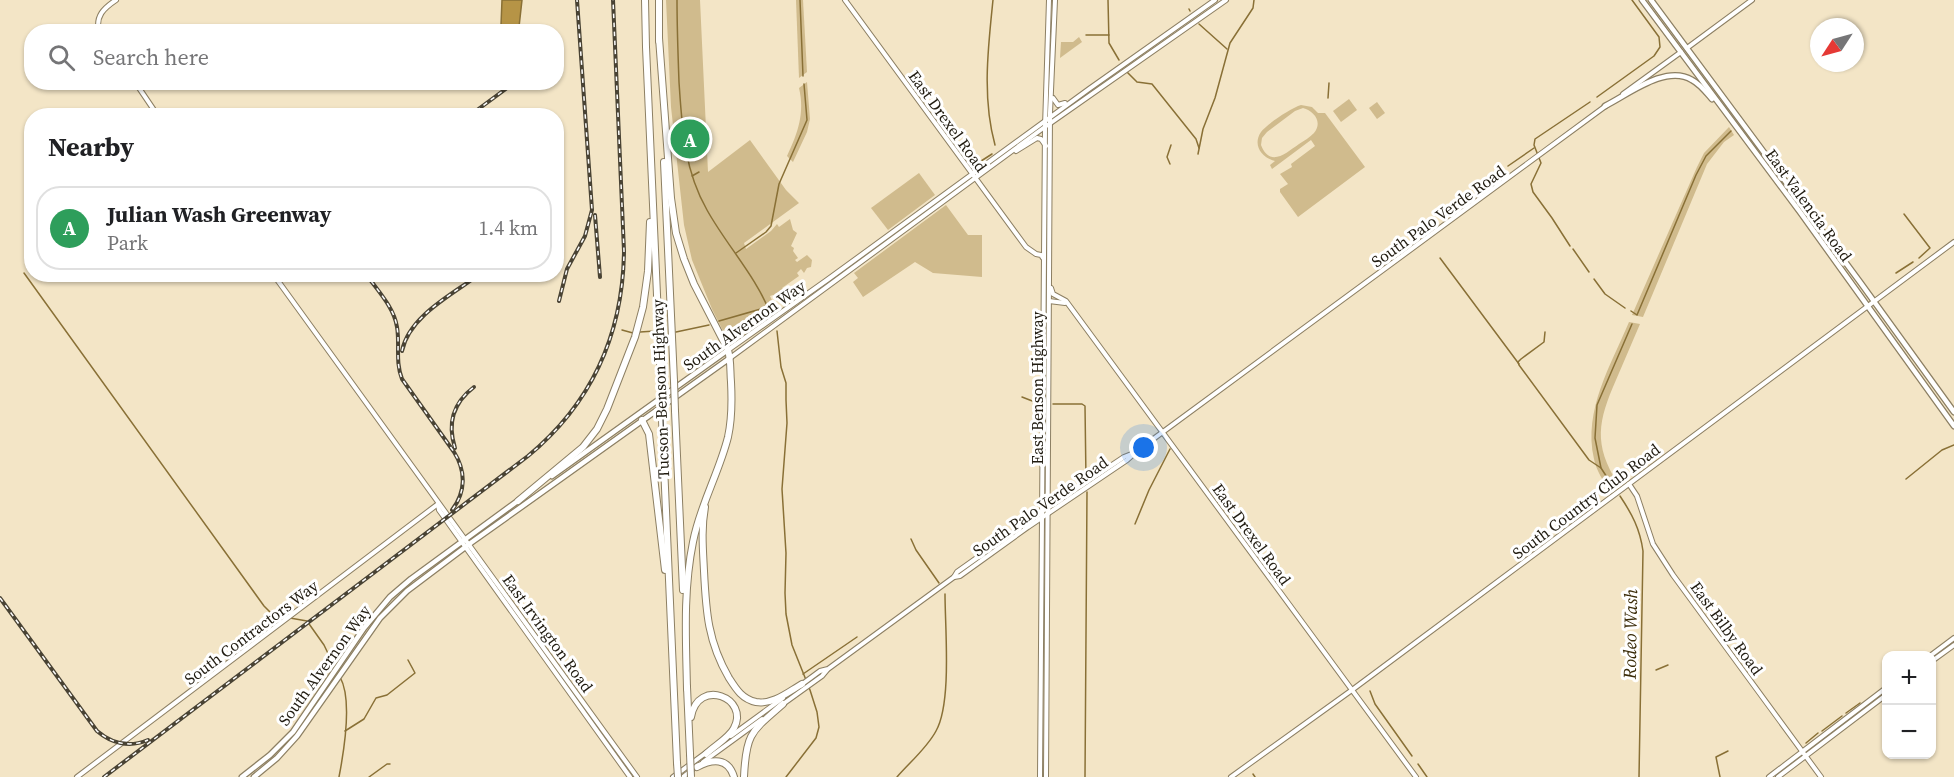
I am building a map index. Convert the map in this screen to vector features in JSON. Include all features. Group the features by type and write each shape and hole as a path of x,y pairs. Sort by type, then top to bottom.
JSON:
{"highway":[{"name":"Tucson–Benson Highway","path":"645,0 678,777"},
{"name":"Tucson–Benson Highway","path":"658,0 692,777"},
{"path":"659,38 671,200 676,233 694,284 728,350 732,400 729,430 695,530 687,579 685,609 687,689"},
{"path":"518,501 583,447 597,429 607,409 635,336 644,301 648,262 651,173"},
{"path":"642,420 649,434 667,593 670,602"},
{"path":"711,484 702,541 707,621 718,657 738,692 753,701 774,700 803,686"},
{"path":"690,745 691,716 695,704 708,696 717,695 725,698 736,711 736,724 729,734 705,753"},
{"path":"744,777 745,753 750,737 758,726 783,704"},
{"path":"697,767 718,760 728,765 734,777"}],"main road":[{"path":"99,24 99,17 104,9 116,0"},
{"name":"East Drexel Road","path":"845,0 1026,247 1042,256 1045,262"},
{"name":"East Benson Highway","path":"1040,777 1049,514 1045,121 1049,0"},
{"name":"East Benson Highway","path":"1046,777 1043,511 1055,0"},
{"name":"South Alvernon Way","path":"242,777 263,762 286,739 363,628 390,597 411,579 730,358 1091,87 1215,0"},
{"name":"South Alvernon Way","path":"255,777 297,736 369,632 391,606 465,543 518,501 728,350 1226,0"},
{"name":"East Valencia Road","path":"1642,0 1954,426"},
{"name":"East Valencia Road","path":"1651,0 1954,412"},
{"name":"South Palo Verde Road","path":"954,577 960,576 1124,463 1137,451 1752,0"},
{"path":"1605,106 1658,78 1674,75 1689,78 1695,82 1729,117"},
{"path":"1051,95 1054,102 1060,105 1091,87"},
{"path":"140,90 153,108"},
{"path":"997,162 1035,138 1041,139 1046,146"},
{"path":"1776,180 1781,175"},
{"path":"1045,196 1047,193 1050,198"},
{"name":"South Country Club Road","path":"1232,777 1954,242"},
{"path":"1034,253 1045,248"},
{"name":"East Irvington Road","path":"279,282 630,777"},
{"name":"East Drexel Road","path":"1050,285 1053,294 1063,299 1068,305 1416,777"},
{"path":"1047,300 1061,301 1068,305"},
{"path":"1915,372 1921,367"},
{"name":"South Palo Verde Road","path":"673,777 828,669 954,577 957,572 1064,496 1137,451"},
{"path":"1049,482 1053,496 1059,498 1064,496"},
{"name":"East Bilby Road","path":"1629,484 1637,496 1653,545 1821,777"},
{"name":"East Irvington Road","path":"438,504 442,514 637,777"},
{"name":"South Contractors Way","path":"77,777 438,504"},
{"path":"426,513 434,511 442,514"},
{"path":"1025,530 1034,526 1038,527 1043,538"},
{"path":"1936,652 1954,638"},
{"path":"1936,658 1954,645"},
{"name":"South Palo Verde Road","path":"683,777 783,704 803,686"},
{"path":"1778,777 1882,692"},
{"path":"1769,777 1882,699"}],"shaded area":[{"path":"502,0 522,0 519,24 501,24"},
{"path":"666,0 700,0 708,172 750,140 786,190 799,203 744,243 746,249 777,224 779,227 790,219 793,230 797,233 791,246 798,258 795,260 797,262 807,255 812,260 811,267 807,268 804,273 801,269 797,273 799,276 782,288 786,293 776,299 773,295 770,296 778,313 757,323 735,339 726,337 712,309 692,260 684,225 671,107"},
{"path":"796,0 803,0 807,72 799,78"},
{"path":"1079,37 1082,42 1060,58 1061,42 1073,42"},
{"path":"807,82 810,119 807,132 793,162 787,156 801,114 799,88"},
{"path":"1349,99 1357,110 1341,122 1333,111"},
{"path":"1377,102 1385,113 1377,119 1369,108"},
{"path":"1301,105 1312,107 1318,113 1325,113 1365,167 1298,217 1280,192 1280,189 1288,184 1280,174 1292,167 1291,164 1315,146 1311,140 1272,169 1270,165 1275,161 1262,154 1258,146 1258,137 1264,129","holes":["1307,109 1314,114 1317,121 1318,125 1314,133 1284,154 1269,156 1261,145 1262,138 1295,111"]},
{"path":"1729,127 1734,135 1724,142 1707,164 1643,317 1632,315 1704,153"},
{"path":"919,173 935,195 888,230 871,208"},
{"path":"946,205 968,235 982,235 982,277 933,273 915,262 863,297 853,282 858,278 854,273"},
{"path":"1629,322 1640,324 1602,420 1601,432 1605,457 1618,484 1610,492 1595,463 1592,423 1595,405 1607,371"}],"waterway":[{"path":"677,0 681,115 693,179 707,210 757,287 771,315"},
{"path":"800,0 803,76"},
{"path":"993,0 987,91 995,145"},
{"path":"1108,0 1109,43 1119,60"},
{"path":"1198,154 1203,129 1215,98 1230,43 1253,8 1254,0"},
{"name":"Rodeo Wash","path":"1597,97 1654,56 1660,47 1659,37 1632,0"},
{"path":"1199,24 1227,49"},
{"path":"1086,35 1109,35"},
{"path":"1127,72 1137,82 1152,84 1196,139 1199,148"},
{"path":"1328,98 1329,83"},
{"path":"736,253 771,226 779,184 807,120 804,84"},
{"name":"Rodeo Wash","path":"1570,246 1533,192 1531,184 1541,163 1534,145 1535,139 1590,102"},
{"path":"1631,311 1637,315 1706,156 1731,131"},
{"path":"1170,164 1167,157 1171,145"},
{"path":"1508,166 1534,148"},
{"path":"978,163 992,154"},
{"path":"1493,177 1501,171"},
{"path":"692,176 699,172"},
{"path":"1904,214 1930,248 1919,258"},
{"name":"Rodeo Wash","path":"1573,249 1589,272"},
{"path":"1440,258 1519,364"},
{"path":"1896,273 1913,262"},
{"name":"Rodeo Wash","path":"1594,279 1605,294 1625,308"},
{"path":"30,282 264,606 273,615 307,621 324,645 335,668"},
{"path":"719,321 768,307"},
{"name":"Rodeo Wash","path":"1614,488 1601,468 1595,438 1597,405 1632,324"},
{"path":"676,332 709,325"},
{"path":"622,330 633,333"},
{"path":"640,332 655,331"},
{"path":"777,331 781,367 786,383 787,423 782,489 786,553 786,614 792,645 810,690 819,727 816,738 786,777"},
{"path":"1545,332 1544,342 1521,359 1518,362 1519,365 1589,460 1601,468"},
{"path":"1022,397 1040,404"},
{"path":"1053,404 1082,404 1085,406 1086,480"},
{"path":"1906,479 1942,450 1954,445"},
{"path":"1135,524 1170,449"},
{"path":"1085,777 1087,492"},
{"name":"Rodeo Wash","path":"1620,496 1635,522 1643,551 1639,777"},
{"path":"911,539 939,583"},
{"path":"897,777 928,743 941,718 946,684 945,594"},
{"path":"803,674 857,637"},
{"path":"345,731 364,719 376,698 387,695 415,673 408,660"},
{"path":"1656,670 1668,665"},
{"path":"339,777 347,712 344,687 340,677"},
{"path":"1370,691 1375,704 1412,756"},
{"path":"1846,713 1860,703"},
{"path":"1822,731 1842,716"},
{"path":"1806,743 1818,733"},
{"path":"1720,777 1716,757 1728,751"},
{"path":"369,777 390,764"},
{"path":"1418,764 1427,777"}],"railway":[{"path":"564,281 567,269 585,236 592,210 577,0"},
{"path":"104,777 528,456 570,413 586,390 600,365 610,338 618,311 622,281 624,251 613,0"},
{"path":"480,108 504,90"},
{"path":"595,215 600,277"},
{"path":"372,282 389,306 395,320 402,379 454,452 461,467 462,489 452,510"},
{"path":"402,351 413,327 445,298 468,282"},
{"path":"559,301 564,282"},
{"path":"455,448 452,430 454,414 461,400 474,387"},
{"path":"0,598 97,731 108,739 121,743 134,744 148,740"}],"place":[{"name":"Julian Wash Greenway","path":"690,139"}]}
